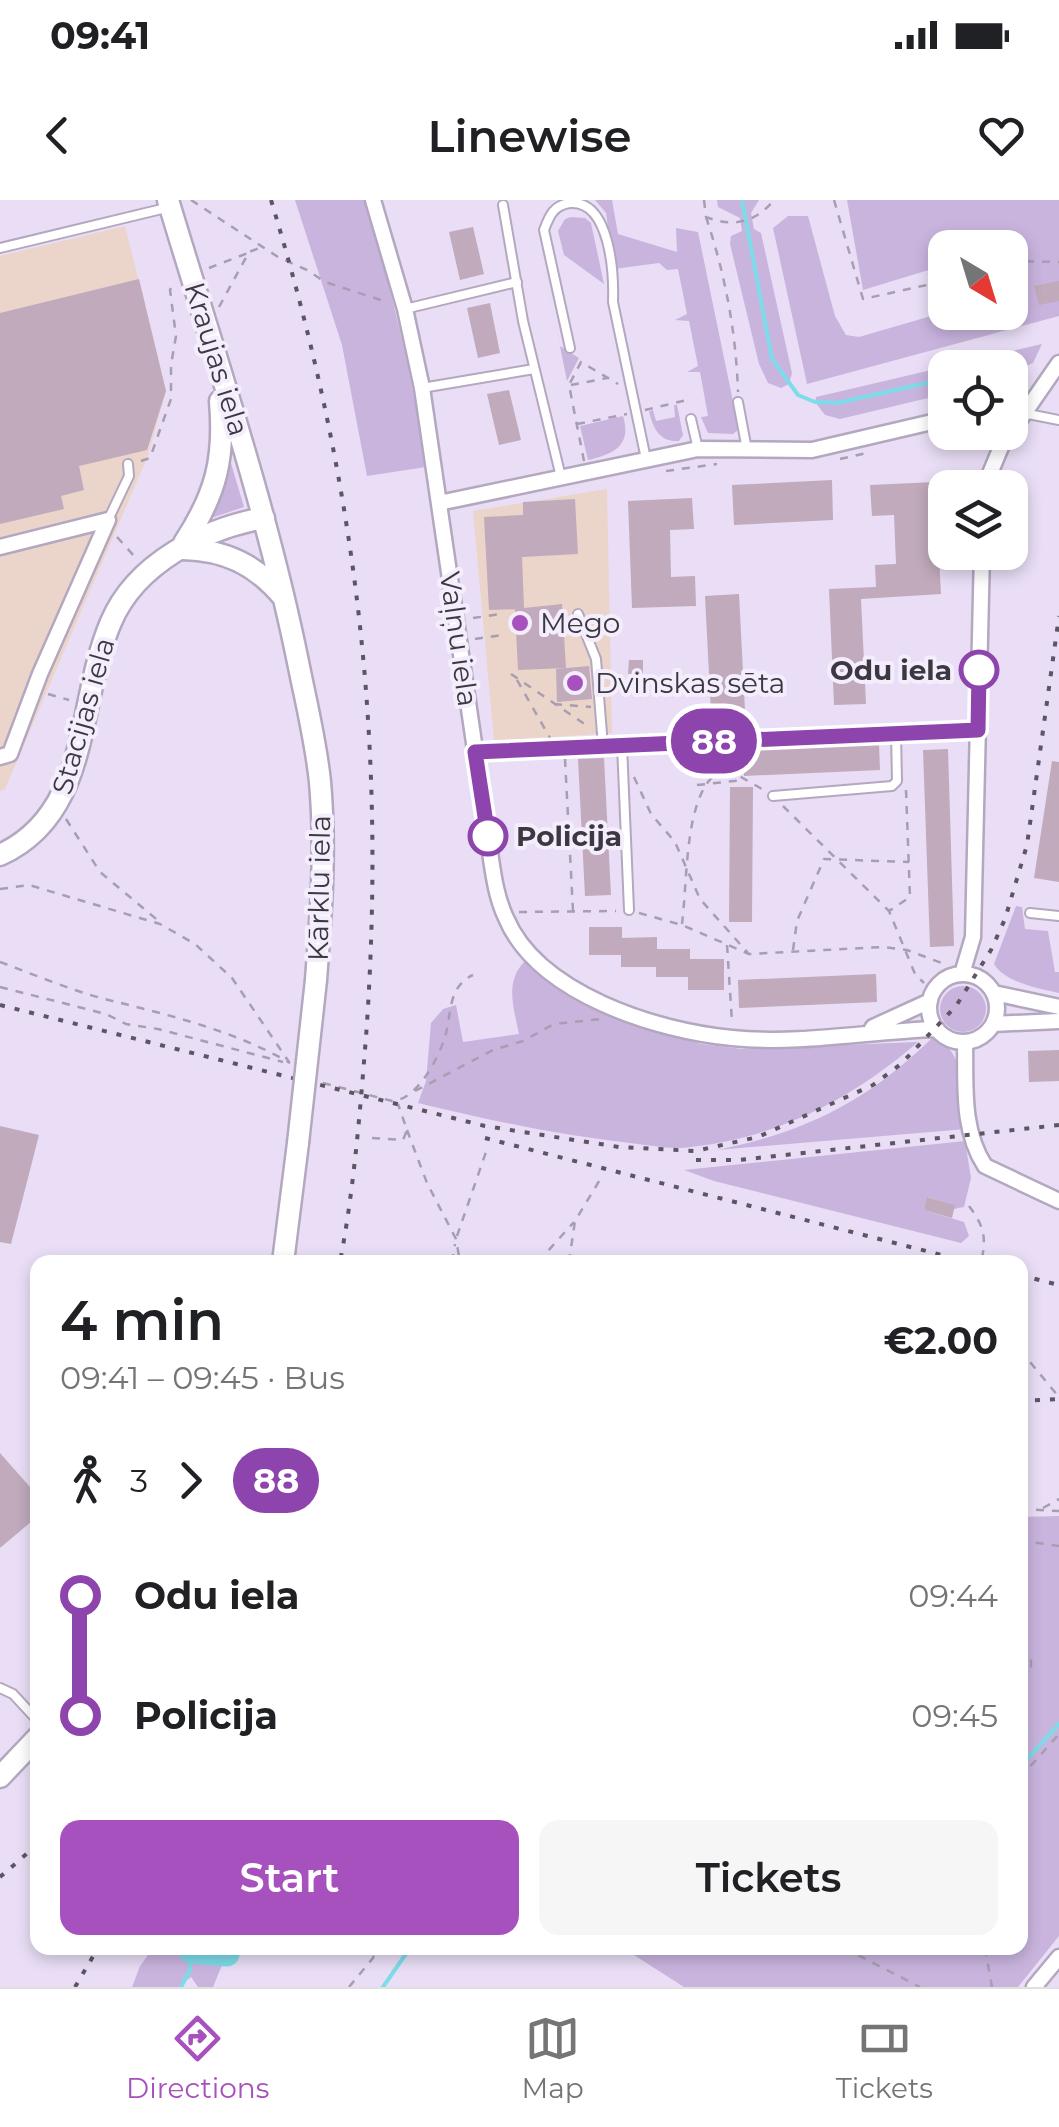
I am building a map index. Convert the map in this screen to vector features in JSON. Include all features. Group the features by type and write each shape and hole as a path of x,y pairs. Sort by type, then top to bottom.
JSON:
{"street":[{"name":"Vaļņu iela","path":"373,200 422,388 496,888 516,936 541,966 565,984 627,1013 674,1028 732,1038 936,1030"},
{"name":"Kraujas iela","path":"176,202 184,276 206,320 264,518"},
{"path":"214,349 222,430 216,482 209,503 181,549 206,550 238,560 270,581 285,600"},
{"path":"1028,399 1059,364"},
{"path":"439,502 698,450 812,450 928,423"},
{"name":"Stacijas iela","path":"0,855 36,834 57,806 68,782 111,621 124,597 149,572 181,549 231,524 264,518"},
{"name":"Kārklu iela","path":"264,518 285,600 319,778 323,865 316,980 284,1255"},
{"path":"0,547 108,520"},
{"path":"0,756 10,754 40,674 108,520"},
{"path":"962,974 973,938 982,570"},
{"path":"994,1024 997,1003 983,980 962,974 942,982 930,1001 936,1030 954,1041 976,1040 994,1024 1059,1021"},
{"path":"994,993 1059,1007"},
{"path":"870,1032 872,1027 930,1001"},
{"path":"965,1042 968,1134 978,1155 985,1166 1059,1201"},
{"path":"1,1776 30,1745"},
{"path":"1034,1987 1059,1958"}],"lane":[{"path":"0,248 176,202"},
{"path":"570,348 544,230 550,214 560,205 574,202 598,214 646,460"},
{"path":"502,205 534,369 561,477"},
{"path":"404,309 517,282"},
{"path":"422,388 534,369"},
{"path":"738,402 747,450"},
{"path":"1028,414 1059,420"},
{"path":"691,419 698,450"},
{"path":"108,520 129,476 128,464"},
{"path":"578,614 596,659 603,746"},
{"path":"475,752 978,730"},
{"path":"773,796 883,788 897,780 896,734"},
{"path":"622,745 628,910"},
{"path":"1030,913 1059,916"},
{"path":"0,1688 13,1694 30,1712"}],"path":[{"path":"704,200 728,293 738,402"},
{"path":"706,217 752,220 762,216 774,200"},
{"path":"834,200 863,299 928,285"},
{"path":"176,202 325,282 404,309"},
{"path":"128,464 150,458 172,399 171,365 176,336 170,290 184,276 264,246"},
{"path":"206,320 216,314 249,252"},
{"path":"1028,261 1059,262"},
{"path":"586,472 569,385 580,362 632,392"},
{"path":"569,385 608,378"},
{"path":"578,424 687,400"},
{"path":"839,459 871,452"},
{"path":"662,472 717,464"},
{"path":"127,548 138,559"},
{"path":"473,618 501,614"},
{"path":"475,639 502,635"},
{"path":"511,674 602,736"},
{"path":"516,677 560,748 573,911"},
{"path":"42,693 71,700"},
{"path":"552,704 601,708"},
{"path":"682,925 692,824 706,784 747,740"},
{"path":"680,743 773,796 889,910 915,974 924,983"},
{"path":"623,762 651,814 675,842 700,899 749,954"},
{"path":"697,785 745,780"},
{"path":"889,910 910,897 906,783 897,780"},
{"path":"57,806 100,872 166,927 195,944 232,978 290,1063"},
{"path":"792,952 797,921 824,859 911,862"},
{"path":"0,889 29,885 166,927"},
{"path":"518,912 628,910 682,925 749,954 883,947 907,950 947,965"},
{"path":"727,944 732,1026"},
{"path":"0,962 76,990 149,1008 245,1041 302,1070"},
{"path":"412,1092 446,1035 452,998 462,980 472,974"},
{"path":"0,986 106,1014 126,1024 290,1063"},
{"path":"314,1077 326,1084 398,1102 493,1050 522,1041 554,1024 627,1013"},
{"path":"398,1102 428,1182 456,1239 459,1255"},
{"path":"372,1138 403,1140 407,1130"},
{"path":"453,1255 487,1149"},
{"path":"544,1255 575,1221 601,1178"},
{"path":"969,1206 983,1226 983,1255"},
{"path":"570,1255 575,1221"},
{"path":"1028,1359 1059,1396"},
{"path":"1041,1509 1059,1499"},
{"path":"1028,1509 1059,1510"},
{"path":"1028,1543 1059,1546"},
{"path":"1028,1654 1031,1655 1028,1672"},
{"path":"1028,1769 1059,1734"},
{"path":"350,1987 373,1955"},
{"path":"858,1955 920,1987"},
{"path":"985,1955 992,1987"}],"shaded area":[{"path":"295,200 365,200 400,333 426,467 367,476 342,345"},
{"path":"595,200 612,200 618,234 677,252 676,228 698,232 736,416 738,430 733,434 708,433 701,417 708,416 700,372 687,372 698,366 689,321 675,320 687,314 678,269 667,270 659,263 614,269 606,213"},
{"path":"717,200 759,200 751,213 754,229 761,233 792,373 789,384 781,388 768,383 759,364 730,244 731,236 742,231 740,218 718,207"},
{"path":"847,200 1059,200 1059,316 1028,324 1028,230 928,230 928,270 863,290"},
{"path":"788,216 808,216 835,316 846,335 859,337 928,317 928,330 1007,330 807,384 773,228"},
{"path":"585,218 591,223 604,284 564,255 558,231 565,219"},
{"path":"125,226 166,391 147,458 5,789 0,791 0,256"},
{"path":"537,233 560,346 579,358 567,381"},
{"path":"1042,344 1028,365 1028,350 1016,350"},
{"path":"928,371 928,398 840,419 825,415 815,402 816,397"},
{"path":"674,405 683,435 679,441 658,433 649,411 653,410 656,421 675,417"},
{"path":"623,416 625,434 619,447 588,460 580,426"},
{"path":"228,453 244,507 211,518 209,517"},
{"path":"607,489 612,733 494,741 473,511"},
{"path":"1016,906 1022,907 1025,929 1048,931 1055,972 1059,972 1059,993 1014,980 994,964"},
{"path":"525,961 565,994 607,1015 701,1044 742,1049 918,1042 867,1081 813,1112 754,1134 691,1147 576,1136 418,1103 426,1081 431,1023 443,1009 456,1005 463,1042 519,1034 513,986"},
{"path":"963,986 979,993 986,1009 979,1025 963,1032 947,1025 940,1009 947,993"},
{"path":"932,1038 952,1052 957,1063 966,1129 716,1150 778,1134 833,1111 884,1080"},
{"path":"965,1141 971,1178 964,1207 954,1209 954,1205 928,1197 924,1210 964,1222 969,1236 961,1243 684,1170"},
{"path":"1059,1516 1059,1936 1018,1987 684,1987 634,1955 1028,1955 1028,1517"},
{"path":"148,1955 226,1955 213,1987 198,1987 191,1977 178,1987 132,1987"}],"building":[{"path":"473,227 484,274 460,280 449,232"},
{"path":"139,279 166,391 147,450 79,466 84,490 61,496 64,509 0,524 0,313"},
{"path":"1059,281 1059,301 1039,305 1034,286"},
{"path":"490,303 500,353 478,358 467,308"},
{"path":"509,390 521,440 499,445 487,394"},
{"path":"832,480 833,520 734,525 732,485"},
{"path":"928,482 928,570 940,570 941,594 861,599 866,704 834,705 829,589 876,587 875,565 896,564 894,515 872,516 870,485"},
{"path":"692,498 694,529 670,530 671,577 695,576 696,606 632,608 628,501"},
{"path":"575,499 578,554 522,557 524,608 562,604 566,668 518,670 515,609 489,610 484,517 523,515 523,502"},
{"path":"739,594 745,711 711,713 705,596"},
{"path":"629,660 643,660 643,674 628,674"},
{"path":"589,666 592,699 557,702 556,669"},
{"path":"879,744 880,770 744,776 743,750"},
{"path":"948,749 954,946 930,947 923,750"},
{"path":"604,758 611,895 585,896 578,759"},
{"path":"1052,761 1059,762 1059,882 1034,878"},
{"path":"730,787 753,787 752,922 729,922"},
{"path":"589,927 622,927 622,938 657,937 657,949 690,949 690,959 724,959 724,990 688,990 688,977 656,977 656,967 621,967 621,955 589,955"},
{"path":"876,974 877,1002 739,1008 738,980"},
{"path":"1059,1050 1059,1081 1029,1082 1028,1051"},
{"path":"0,1126 39,1135 11,1244 0,1242"},
{"path":"927,1197 955,1205 952,1218 924,1210"},
{"path":"0,1453 30,1487 30,1523 0,1548"}],"waterway":[{"path":"742,200 772,359 798,395 815,402 837,403 928,383"},
{"path":"1028,1758 1059,1724"},
{"path":"181,1987 190,1970 191,1955"},
{"path":"383,1987 405,1955"}],"railway":[{"path":"271,200 325,409 359,614 368,717 372,821 366,1037 353,1179 341,1255"},
{"path":"0,1005 485,1126 619,1147 695,1151 758,1137 873,1085 901,1064 956,1006 991,950 1005,919 1027,845 1059,616"},
{"path":"696,1160 739,1160 1059,1125"},
{"path":"485,1138 942,1255"},
{"path":"1028,1277 1059,1285"},
{"path":"1028,1401 1059,1399"},
{"path":"0,1877 30,1851"},
{"path":"75,1987 94,1955"}],"bus line":[{"name":"88","path":"488,836 475,752 978,730 979,670"}],"place":[{"name":"Mego","path":"520,623"},
{"name":"Odu iela","path":"979,670"},
{"name":"Dvinskas sēta","path":"575,683"},
{"name":"Policija","path":"488,836"}]}
